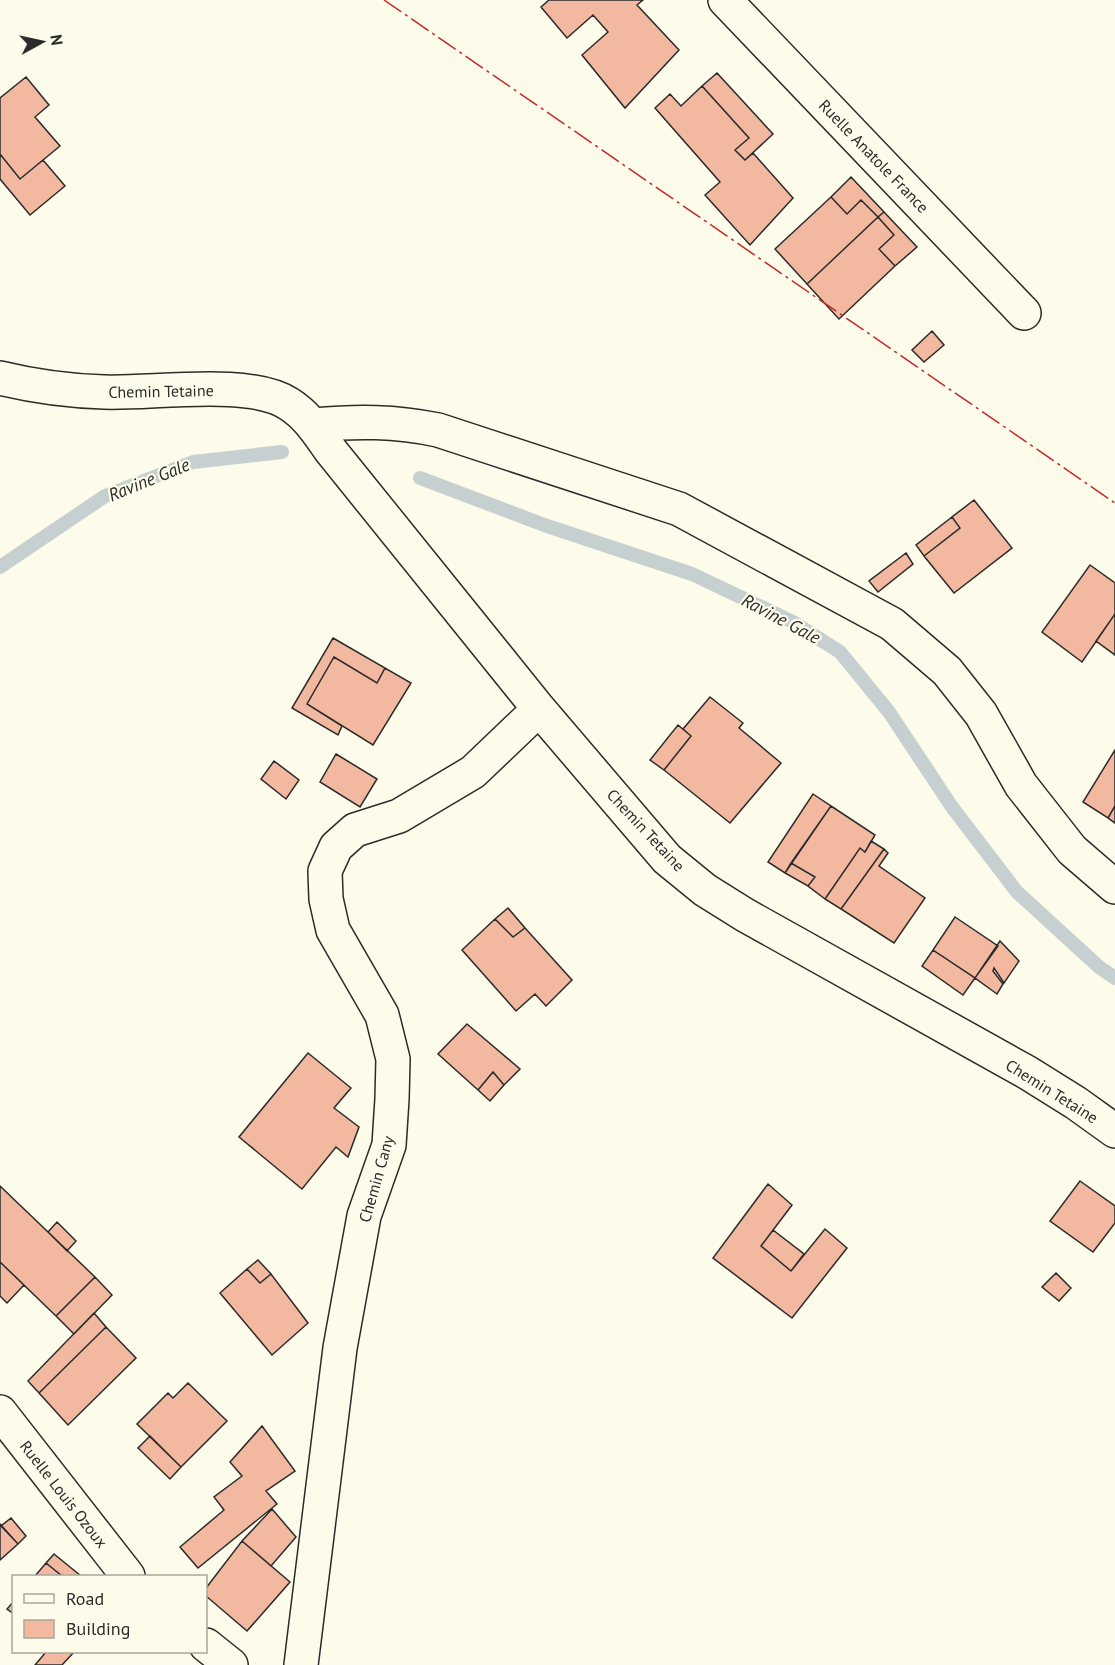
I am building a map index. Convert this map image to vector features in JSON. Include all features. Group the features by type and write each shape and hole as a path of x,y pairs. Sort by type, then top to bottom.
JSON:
{"street":[{"name":"Ruelle Anatole France","path":"725,0 1024,313"},
{"name":"Chemin Tetaine","path":"0,378 24,384 104,392 233,390 262,393 289,403 313,425 339,461 539,710 668,859 705,890 1028,1073 1115,1131"},
{"path":"313,425 359,421 398,422 438,430 679,509 892,624 947,671 981,714 1021,784 1072,850 1115,887"},
{"name":"Chemin Cany","path":"301,1665 340,1348 364,1216 389,1145 392,1100 393,1059 382,1015 333,930 326,899 325,871 336,847 355,830 399,816 473,772 539,710"},
{"name":"Ruelle Louis Ozoux","path":"0,1412 127,1575"},
{"path":"207,1646 231,1665"}],"building":[{"path":"549,0 643,0 637,5 679,50 625,108 582,55 608,32 593,15 567,38 541,7"},
{"path":"717,73 773,134 745,160 735,150 749,138 702,86"},
{"path":"26,77 49,105 35,117 60,146 20,179 0,154 0,98"},
{"path":"702,86 749,138 735,150 745,160 753,153 793,198 750,245 705,195 720,182 655,108 670,94 681,106"},
{"path":"0,154 20,179 43,160 65,186 30,215 0,179"},
{"path":"851,177 884,212 878,217 861,200 847,214 831,197"},
{"path":"831,197 847,214 861,200 878,217 807,284 775,249"},
{"path":"884,212 917,247 895,266 879,249 894,235 878,217"},
{"path":"878,217 894,235 879,249 895,266 839,319 807,284"},
{"path":"932,331 944,345 924,362 912,350"},
{"path":"974,500 1012,548 954,593 924,556 960,528 952,517"},
{"path":"952,517 960,528 924,556 916,545"},
{"path":"906,553 913,564 878,592 869,581"},
{"path":"1090,565 1115,583 1115,614 1082,662 1042,632"},
{"path":"1115,614 1115,655 1096,641"},
{"path":"333,638 385,668 377,683 334,657 307,704 342,726 338,735 292,708"},
{"path":"334,657 377,683 385,668 411,683 373,745 307,704"},
{"path":"710,697 743,723 739,728 781,763 730,823 664,770 691,736 683,729"},
{"path":"678,725 691,736 664,770 650,760"},
{"path":"1115,750 1115,806 1108,818 1083,802"},
{"path":"336,754 377,779 360,807 320,782"},
{"path":"274,761 299,780 286,799 261,779"},
{"path":"813,794 831,806 785,873 768,862"},
{"path":"831,806 875,835 865,852 860,848 825,899 808,886 815,877 791,863"},
{"path":"1115,806 1115,823 1108,818"},
{"path":"871,841 884,849 841,909 825,899 860,848 865,852"},
{"path":"884,849 888,853 879,866 925,898 894,943 841,909"},
{"path":"791,863 815,877 808,886 785,873"},
{"path":"508,908 525,928 513,937 495,919"},
{"path":"955,917 998,946 975,978 933,950"},
{"path":"495,919 513,937 525,928 572,980 546,1006 535,994 516,1011 462,950"},
{"path":"1000,941 1019,961 1004,983 994,968 993,971 1003,984 997,994 975,978"},
{"path":"933,950 975,978 963,995 922,966"},
{"path":"467,1024 520,1069 504,1085 493,1072 478,1090 438,1054"},
{"path":"308,1053 351,1088 334,1108 359,1127 348,1157 336,1147 302,1189 239,1137"},
{"path":"493,1072 504,1085 490,1101 478,1090"},
{"path":"1080,1181 1115,1206 1115,1223 1093,1252 1050,1221"},
{"path":"768,1184 792,1205 761,1246 791,1271 825,1229 847,1248 792,1318 713,1258"},
{"path":"0,1186 95,1277 56,1316 0,1262"},
{"path":"57,1222 76,1241 67,1251 48,1232"},
{"path":"773,1230 804,1254 791,1271 761,1246"},
{"path":"258,1260 271,1274 260,1283 247,1269"},
{"path":"0,1262 24,1285 7,1303 0,1296"},
{"path":"247,1269 260,1283 271,1274 308,1323 272,1355 220,1293"},
{"path":"1056,1273 1071,1288 1059,1301 1042,1287"},
{"path":"95,1277 112,1295 74,1334 56,1316"},
{"path":"94,1313 106,1327 39,1393 28,1381"},
{"path":"106,1327 136,1358 68,1425 39,1393"},
{"path":"188,1383 227,1421 181,1467 137,1424 168,1393 173,1398"},
{"path":"262,1426 295,1471 266,1491 277,1504 198,1568 180,1547 224,1510 214,1497 242,1476 230,1462"},
{"path":"150,1436 181,1467 170,1479 138,1448"},
{"path":"272,1509 296,1537 271,1566 242,1541"},
{"path":"11,1518 26,1536 18,1544 1,1526"},
{"path":"0,1524 18,1544 0,1560"},
{"path":"242,1541 290,1582 247,1631 207,1597 207,1587"},
{"path":"54,1554 80,1575 61,1575 46,1563"},
{"path":"46,1563 61,1575 36,1575"},
{"path":"12,1603 12,1613 7,1609"},
{"path":"45,1653 73,1653 62,1665 35,1665"}],"waterway":[{"name":"Ravine Gale","path":"0,567 105,496 193,462 282,452"},
{"name":"Ravine Gale","path":"420,478 547,526 692,574 793,622 840,652 889,712 952,807 1017,892 1099,967 1115,978"}],"power":[{"path":"384,0 1115,503"}]}
